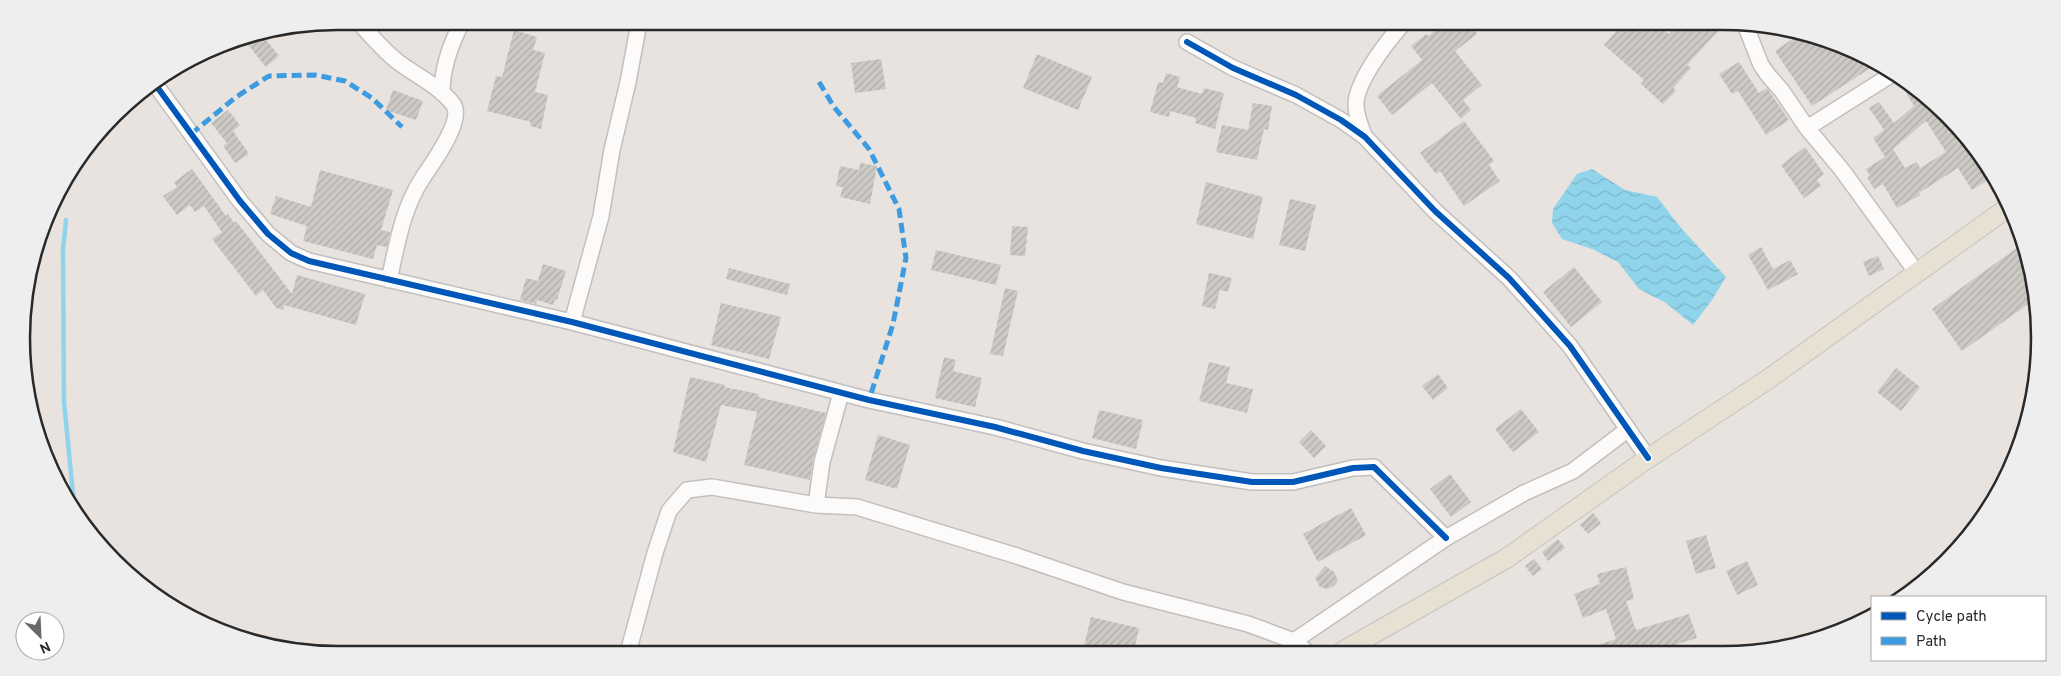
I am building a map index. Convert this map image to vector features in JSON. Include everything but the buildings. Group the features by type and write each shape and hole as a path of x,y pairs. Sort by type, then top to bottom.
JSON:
{"main road":[{"path":"1359,646 1507,558 1648,458 1766,380 2003,211"}],"street":[{"path":"366,30 398,62 442,94 454,107 455,115 445,144 410,198 402,218 389,280"},
{"path":"442,94 443,72 451,44 458,30"},
{"path":"572,322 601,216 612,150 638,30"},
{"path":"1365,137 1356,107 1359,90 1364,77 1398,30"},
{"path":"1748,31 1762,65 1807,128 1842,170 1917,273"},
{"path":"1187,42 1233,68 1302,99 1365,137 1435,211 1509,278 1570,346 1648,458"},
{"path":"1807,128 1887,77"},
{"path":"158,89 240,201 268,234 291,254 310,261 572,322 841,393 939,416 996,426 1093,454 1169,469 1252,482 1293,482 1353,468 1374,467 1446,538"},
{"path":"816,505 822,462 841,393"},
{"path":"630,646 654,553 669,511 687,490 712,487 816,505 857,507 1017,556 1123,592 1248,624 1300,646 1446,538 1524,493 1573,471 1628,430"}],"water":[{"path":"1592,169 1625,190 1657,197 1682,229 1726,277 1693,325 1666,303 1639,289 1618,262 1592,249 1562,239 1552,223 1553,209 1577,174"}],"waterway":[{"path":"66,220 63,250 64,402 73,495"}],"marked path":[{"path":"191,134 236,97 269,76 315,75 345,81 372,98 402,127"},
{"path":"819,82 834,107 869,149 899,209 906,258 893,324 869,400"}],"cycle path":[{"path":"1187,42 1233,68 1296,95 1341,120 1365,137 1435,211 1509,278 1570,346 1648,458"},
{"path":"158,89 240,201 268,234 291,253 309,261 572,322 869,400 995,427 1083,451 1161,468 1252,482 1293,482 1353,468 1374,467 1446,538"}]}
